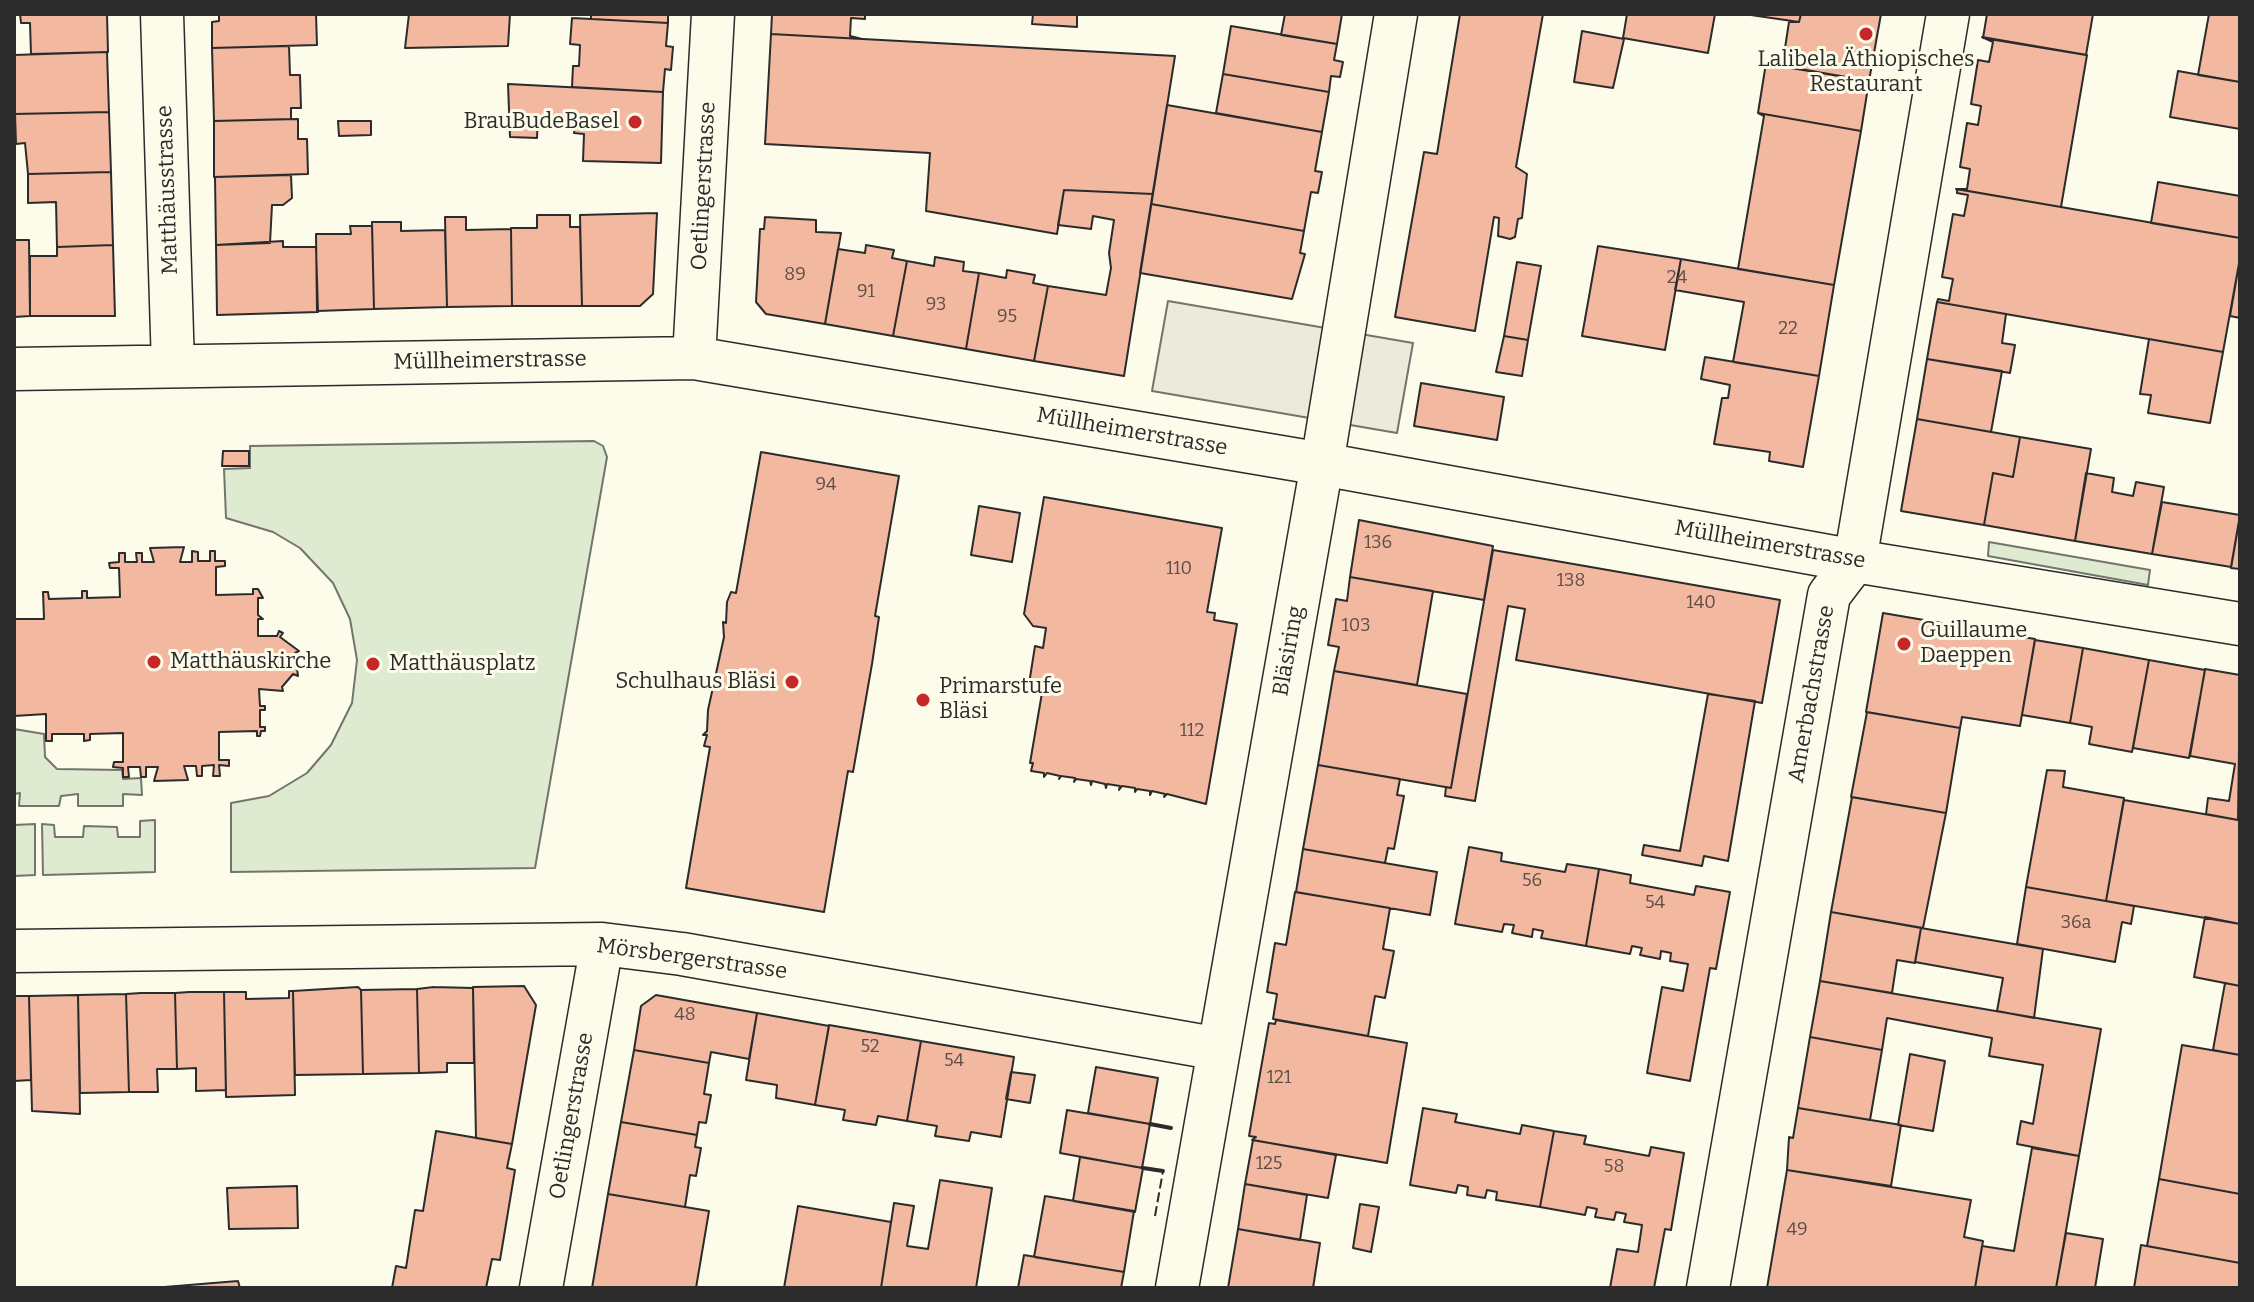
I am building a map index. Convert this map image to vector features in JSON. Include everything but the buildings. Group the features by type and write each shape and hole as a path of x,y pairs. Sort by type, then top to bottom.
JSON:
{"street":[{"name":"Matthäusstrasse","path":"162,14 173,366"},
{"name":"Oetlingerstrasse","path":"694,358 713,14"},
{"name":"Bläsiring","path":"1177,1288 1322,464 1396,14"},
{"name":"Amerbachstrasse","path":"1708,1288 1829,595 1855,561 1948,14"},
{"name":"Müllheimerstrasse","path":"14,369 694,358 1322,464 1855,561 2240,624"},
{"name":"Oetlingerstrasse","path":"541,1288 602,944"},
{"name":"Mörsbergerstrasse","path":"14,951 602,944 682,954 1219,1049"}],"green space":[{"path":"594,441 603,446 607,457 535,868 231,872 231,803 269,796 307,773 331,745 352,703 357,660 350,619 333,583 300,548 273,532 226,518 224,469 250,468 250,446"},
{"path":"1989,542 2150,570 2148,585 1988,556"},
{"path":"14,729 44,734 45,757 57,769 122,770 123,779 141,778 142,795 123,794 123,806 78,806 78,794 61,796 59,806 19,806 20,793 14,794"},
{"path":"155,820 155,872 43,875 42,824 54,825 55,837 83,837 84,826 117,827 118,837 140,837 140,821"},
{"path":"35,824 35,875 14,876 14,825"}],"shaded area":[{"path":"1168,301 1413,343 1397,433 1152,391"}],"fence":[{"path":"1155,1216 1163,1171"}],"wall":[{"path":"1150,1124 1171,1128"},
{"path":"1143,1168 1163,1171"}],"place":[{"name":"Lalibela Äthiopisches Restaurant","path":"1866,34"},
{"name":"BrauBudeBasel","path":"635,122"},
{"name":"Guillaume Daeppen","path":"1904,644"},
{"name":"Matthäuskirche","path":"154,662"},
{"name":"Matthäusplatz","path":"373,664"},
{"name":"Schulhaus Bläsi","path":"792,682"},
{"name":"Primarstufe Bläsi","path":"923,700"}]}
